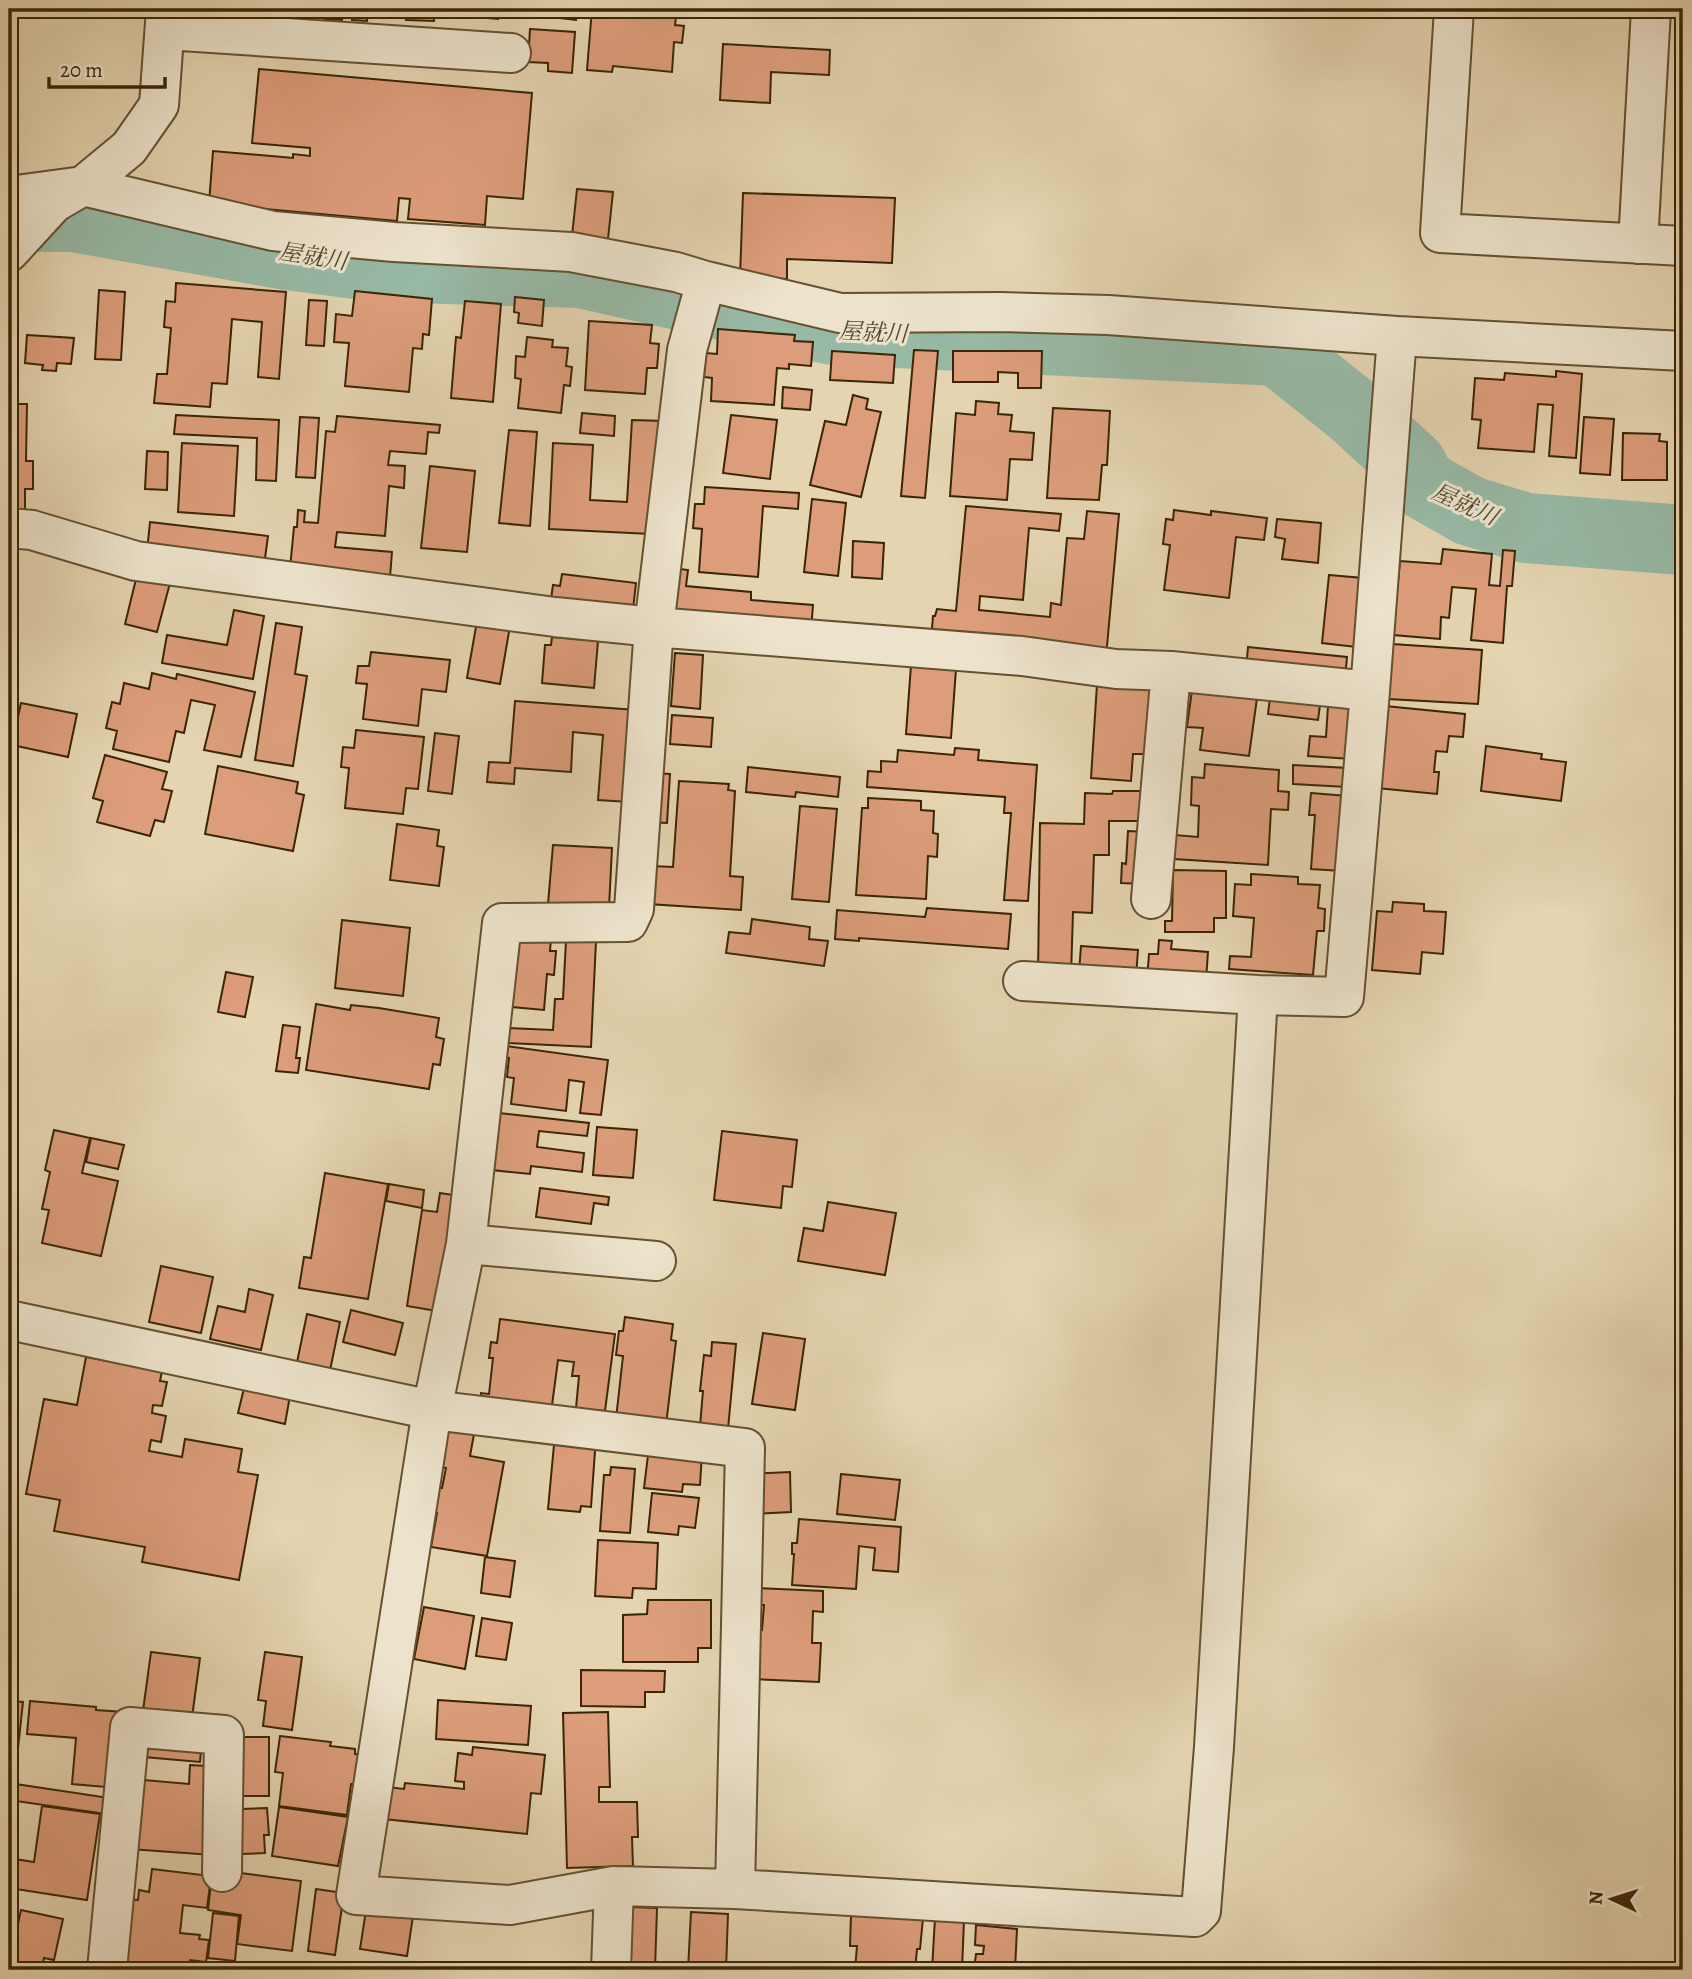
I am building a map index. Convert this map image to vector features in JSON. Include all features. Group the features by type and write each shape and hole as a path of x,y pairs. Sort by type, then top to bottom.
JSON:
{"street":[{"path":"1454,9 1440,233 1683,246"},
{"path":"1638,244 1651,9"},
{"path":"9,252 57,204 129,148 159,105 166,20 511,53"},
{"path":"9,196 273,231 394,242 571,252 676,272 701,297 840,313 1000,312 1108,315 1397,336 1683,351"},
{"path":"701,297 687,350 654,627 634,909 628,922 502,923 466,1244 432,1410 356,1895 510,1905 614,1886 735,1889 1195,1917 1201,1911 1214,1747 1258,995"},
{"path":"1023,981 1258,995 1344,997 1397,336"},
{"path":"9,528 33,530 136,561 555,617 1023,656 1116,669 1171,671 1370,691"},
{"path":"1151,899 1171,671"},
{"path":"466,1244 656,1261"},
{"path":"9,1320 432,1410 745,1448 735,1889"},
{"path":"107,1970 130,1727 224,1735 222,1872"},
{"path":"611,1970 614,1886"}],"building":[{"path":"255,9 276,9 276,17 255,15"},
{"path":"325,9 343,9 342,20 324,19"},
{"path":"353,9 388,9 388,12 368,11 367,21 352,20"},
{"path":"407,9 435,9 434,21 406,20"},
{"path":"455,9 499,9 498,19 462,16 463,14 455,13"},
{"path":"524,9 577,9 576,20 523,14"},
{"path":"592,9 677,10 675,25 684,26 682,43 674,42 672,72 613,66 612,72 587,70"},
{"path":"530,29 575,32 572,73 548,71 548,63 528,62"},
{"path":"723,44 830,50 829,75 771,72 770,103 720,100"},
{"path":"259,69 532,93 523,199 487,196 485,225 408,219 410,199 399,198 397,221 209,204 213,151 293,158 293,154 310,156 310,148 252,143"},
{"path":"577,189 613,192 608,239 572,236"},
{"path":"743,193 895,198 892,263 787,259 787,279 740,277"},
{"path":"176,283 286,292 279,379 258,377 262,322 232,319 227,384 212,383 210,407 154,403 157,374 167,374 171,328 164,327 166,301 175,302"},
{"path":"99,290 125,292 121,360 95,359"},
{"path":"355,291 432,299 429,335 423,334 422,349 413,348 409,392 345,386 349,343 334,342 336,314 352,316"},
{"path":"515,297 544,300 542,326 518,323 519,313 514,312"},
{"path":"309,300 327,301 324,346 306,345"},
{"path":"465,301 501,304 493,402 451,398 456,337 461,338"},
{"path":"589,321 652,325 650,343 659,344 657,368 647,368 645,394 585,390"},
{"path":"718,329 795,335 794,341 813,342 811,366 789,364 789,369 777,368 774,405 711,401 712,378 704,377 706,353 717,354"},
{"path":"27,335 74,338 71,364 57,363 56,371 42,370 43,365 25,363"},
{"path":"527,337 553,340 552,347 568,348 566,366 572,367 570,386 564,385 561,413 518,408 521,379 515,378 516,356 525,357"},
{"path":"914,350 938,351 925,498 901,496"},
{"path":"832,351 895,355 893,383 830,380"},
{"path":"953,351 1042,351 1041,388 1018,388 1018,373 998,372 998,382 953,382"},
{"path":"1556,371 1582,374 1576,458 1549,456 1553,405 1538,404 1534,452 1478,448 1481,420 1472,419 1475,378 1504,380 1505,373 1556,377"},
{"path":"9,378 15,378 14,404 27,404 26,461 33,461 33,489 25,489 25,512 9,511"},
{"path":"783,387 812,390 810,410 782,408"},
{"path":"853,395 868,399 866,409 881,412 861,497 810,485 825,421 846,425"},
{"path":"976,401 999,403 998,414 1012,415 1010,431 1034,433 1032,460 1010,459 1007,500 950,496 956,413 975,415"},
{"path":"1053,408 1110,411 1107,465 1102,465 1099,500 1047,498"},
{"path":"582,413 615,416 614,436 580,433"},
{"path":"176,415 279,420 276,481 256,480 257,438 174,434"},
{"path":"731,415 777,420 770,479 723,473"},
{"path":"337,416 440,425 439,433 428,432 426,454 390,451 388,465 405,466 404,488 389,486 385,536 337,532 335,547 392,552 390,577 290,568 298,510 305,511 304,522 318,523 326,431 335,432"},
{"path":"300,417 319,418 315,478 296,477"},
{"path":"1584,417 1614,419 1610,475 1580,473"},
{"path":"1683,419 1683,480 1675,479 1677,445 1682,445"},
{"path":"632,420 664,421 651,534 549,529 553,443 593,445 590,500 627,502"},
{"path":"509,430 537,432 530,526 499,523"},
{"path":"1623,433 1660,434 1659,441 1667,442 1667,480 1622,480"},
{"path":"182,443 238,446 234,516 178,512"},
{"path":"147,451 168,452 167,490 145,489"},
{"path":"430,466 475,471 467,552 421,548"},
{"path":"705,487 799,493 798,509 763,506 758,577 699,572 702,529 693,528 695,504 704,504"},
{"path":"812,499 846,503 838,576 804,572"},
{"path":"966,506 1061,514 1059,531 1029,528 1023,600 980,596 979,610 1050,617 1051,603 1061,605 1067,538 1084,539 1087,511 1119,514 1106,657 931,641 933,616 937,609 956,611"},
{"path":"1174,510 1211,515 1211,511 1267,518 1264,540 1236,537 1229,598 1164,590 1170,545 1163,544 1166,519 1173,520"},
{"path":"1277,519 1321,523 1318,563 1282,559 1285,539 1275,537"},
{"path":"150,522 268,536 264,566 147,551"},
{"path":"853,541 884,543 882,579 852,577"},
{"path":"1443,549 1492,554 1489,585 1500,586 1503,550 1515,551 1512,586 1507,586 1503,643 1471,640 1476,589 1452,587 1449,618 1441,617 1440,639 1393,635 1400,561 1441,564"},
{"path":"673,568 688,570 686,586 751,592 751,600 813,605 811,631 669,618"},
{"path":"562,574 636,583 633,609 551,599 553,585 560,586"},
{"path":"137,575 170,583 157,632 125,624"},
{"path":"1329,575 1363,578 1356,647 1322,643"},
{"path":"234,610 264,616 253,679 162,663 167,635 227,645"},
{"path":"477,621 510,626 500,684 467,678"},
{"path":"276,623 302,627 295,674 307,676 293,766 255,760"},
{"path":"552,637 598,641 594,688 542,683 545,645 551,645"},
{"path":"1392,644 1482,650 1478,704 1388,699"},
{"path":"1248,647 1347,657 1345,679 1246,669"},
{"path":"371,652 450,660 446,692 422,689 418,726 363,719 367,684 356,683 358,666 369,666"},
{"path":"675,653 703,655 700,709 671,706"},
{"path":"911,665 956,669 951,738 906,734"},
{"path":"152,673 176,679 177,674 255,692 241,757 204,750 215,705 191,700 184,733 176,731 169,762 113,749 117,731 106,728 112,702 120,704 124,683 149,689"},
{"path":"1097,684 1159,689 1149,754 1133,754 1131,781 1091,778"},
{"path":"1192,690 1257,698 1249,756 1200,750 1203,728 1187,727"},
{"path":"1270,698 1320,705 1318,720 1268,714"},
{"path":"515,701 636,710 629,802 598,800 603,735 573,732 571,772 515,768 514,784 487,782 489,762 510,763"},
{"path":"21,703 77,714 68,757 12,745"},
{"path":"1328,706 1354,708 1351,759 1308,756 1310,736 1326,737"},
{"path":"1385,706 1465,714 1463,737 1449,736 1447,752 1436,751 1434,772 1439,772 1437,794 1377,788"},
{"path":"672,715 713,718 711,747 670,744"},
{"path":"356,730 424,737 418,789 406,788 403,814 345,808 349,768 341,767 343,747 354,748"},
{"path":"435,733 459,736 452,794 428,791"},
{"path":"1486,746 1542,754 1541,759 1566,762 1561,801 1481,791"},
{"path":"955,748 979,750 978,760 1037,765 1028,901 1004,900 1011,813 1004,813 1005,797 867,787 868,771 881,772 881,761 897,762 898,750 954,755"},
{"path":"105,755 167,772 162,789 172,791 164,822 155,820 150,836 97,822 103,801 93,798"},
{"path":"1205,764 1279,770 1278,791 1289,792 1288,810 1271,809 1268,865 1174,859 1175,835 1198,837 1199,806 1191,805 1192,777 1204,778"},
{"path":"1293,765 1348,768 1347,787 1293,784"},
{"path":"218,766 298,782 296,793 304,795 293,851 205,834"},
{"path":"748,767 840,777 838,797 796,792 795,797 746,792"},
{"path":"651,773 670,774 667,823 648,822"},
{"path":"679,781 729,784 728,790 735,791 730,876 743,877 741,910 648,904 651,866 673,867"},
{"path":"1113,791 1147,791 1147,821 1109,821 1109,855 1094,855 1092,913 1073,912 1071,975 1038,976 1040,823 1084,824 1085,793 1112,794"},
{"path":"1311,793 1347,796 1341,871 1311,869 1315,815 1309,815"},
{"path":"868,798 921,801 921,810 934,811 933,833 938,834 937,857 928,856 926,899 856,895 862,808 868,808"},
{"path":"800,806 837,809 829,902 792,899"},
{"path":"397,824 439,830 437,846 444,847 439,886 390,880"},
{"path":"1128,831 1147,832 1143,884 1121,883 1122,863 1126,864"},
{"path":"553,845 612,848 609,908 548,904"},
{"path":"1173,870 1226,871 1226,918 1214,918 1214,932 1165,932 1165,921 1172,921"},
{"path":"1251,874 1298,877 1298,884 1320,885 1318,908 1325,909 1324,931 1317,931 1313,975 1229,969 1230,956 1251,957 1254,918 1233,916 1235,884 1251,885"},
{"path":"1393,902 1424,904 1424,911 1446,912 1443,954 1422,952 1420,974 1372,970 1377,911 1392,912"},
{"path":"927,908 1011,914 1008,949 859,938 859,941 835,939 837,910 925,917"},
{"path":"752,919 810,927 809,939 828,941 824,966 726,953 729,932 750,934"},
{"path":"342,920 410,928 403,996 335,988"},
{"path":"518,936 551,939 550,951 556,951 554,975 547,974 544,1010 512,1007"},
{"path":"566,940 596,941 591,1047 507,1043 508,1028 553,1030 555,999 563,999"},
{"path":"1159,940 1172,941 1171,949 1208,952 1206,980 1147,979 1149,954 1158,954"},
{"path":"1081,946 1138,950 1136,977 1079,972"},
{"path":"226,972 253,977 245,1017 218,1012"},
{"path":"316,1004 350,1010 351,1005 379,1008 439,1018 436,1037 444,1039 440,1065 433,1064 429,1089 306,1070"},
{"path":"283,1025 300,1027 296,1058 300,1058 298,1073 276,1071"},
{"path":"506,1046 608,1060 601,1115 580,1113 584,1082 569,1080 566,1111 511,1104 514,1078 507,1077 509,1058 505,1057"},
{"path":"499,1113 589,1123 587,1136 539,1131 537,1147 584,1153 582,1172 531,1166 530,1174 492,1170"},
{"path":"597,1127 637,1130 633,1178 593,1175"},
{"path":"54,1130 90,1138 82,1173 118,1181 101,1256 42,1243 49,1210 42,1209 50,1172 45,1170"},
{"path":"722,1131 797,1140 792,1187 783,1186 781,1208 714,1200"},
{"path":"91,1138 124,1145 118,1169 86,1162"},
{"path":"325,1173 388,1184 368,1299 299,1288 304,1257 311,1258"},
{"path":"389,1184 424,1190 422,1208 386,1201"},
{"path":"540,1188 609,1197 608,1205 594,1203 591,1224 536,1217"},
{"path":"440,1193 460,1196 443,1312 407,1306 422,1210 437,1212"},
{"path":"828,1202 896,1213 885,1275 798,1261 804,1228 823,1231"},
{"path":"161,1266 213,1277 201,1333 149,1322"},
{"path":"249,1289 273,1295 261,1350 210,1339 218,1306 245,1312"},
{"path":"351,1310 403,1323 395,1355 343,1342"},
{"path":"307,1314 340,1322 328,1380 295,1372"},
{"path":"625,1317 673,1324 671,1340 676,1341 666,1425 616,1419 623,1356 616,1355 619,1331 623,1331"},
{"path":"500,1319 615,1334 605,1411 576,1408 579,1376 572,1376 574,1362 558,1360 551,1413 480,1405 481,1393 489,1394 493,1358 489,1358 491,1342 497,1343"},
{"path":"763,1333 805,1339 795,1410 752,1404"},
{"path":"712,1342 736,1344 728,1429 700,1426 704,1355 711,1356"},
{"path":"86,1357 162,1371 160,1381 167,1382 162,1406 153,1405 152,1413 166,1416 161,1442 151,1440 149,1451 182,1457 185,1439 242,1449 238,1472 258,1475 239,1580 142,1562 145,1547 54,1531 60,1500 26,1494 44,1399 77,1405"},
{"path":"246,1380 291,1390 285,1424 238,1413"},
{"path":"445,1417 476,1423 470,1456 504,1462 487,1556 431,1547 437,1513 428,1511 433,1486 442,1488 446,1468 436,1466"},
{"path":"555,1434 596,1437 591,1507 581,1506 580,1512 548,1509"},
{"path":"649,1447 702,1453 700,1485 683,1484 682,1492 644,1488"},
{"path":"611,1467 635,1469 630,1533 600,1531 604,1475 610,1475"},
{"path":"790,1472 791,1512 749,1514 748,1474"},
{"path":"841,1474 900,1480 895,1520 837,1514"},
{"path":"652,1493 699,1498 695,1528 679,1526 678,1535 648,1532"},
{"path":"799,1519 901,1527 898,1572 873,1570 875,1548 859,1546 856,1589 792,1585 792,1543 797,1543"},
{"path":"598,1540 658,1543 656,1589 633,1588 632,1598 595,1596"},
{"path":"485,1557 515,1561 510,1597 481,1593"},
{"path":"757,1588 823,1591 823,1612 813,1611 812,1643 821,1643 819,1682 753,1679 755,1630 762,1630 764,1605 756,1605"},
{"path":"648,1600 711,1600 711,1648 698,1648 698,1662 623,1662 623,1615 647,1614"},
{"path":"424,1607 474,1616 465,1669 414,1659"},
{"path":"482,1618 512,1623 506,1660 476,1656"},
{"path":"151,1652 200,1658 191,1725 142,1718"},
{"path":"265,1652 302,1657 292,1730 263,1726 266,1701 258,1700"},
{"path":"581,1670 665,1671 664,1692 645,1692 645,1707 581,1706"},
{"path":"438,1700 531,1706 528,1745 436,1739"},
{"path":"9,1701 23,1702 15,1776 9,1775"},
{"path":"30,1701 124,1712 117,1788 72,1784 76,1738 27,1734"},
{"path":"608,1712 610,1787 599,1787 599,1802 637,1802 638,1837 632,1837 633,1866 567,1868 563,1713"},
{"path":"147,1733 202,1739 200,1762 144,1757"},
{"path":"280,1736 331,1742 330,1746 355,1749 355,1754 364,1755 359,1785 351,1784 347,1815 279,1806 283,1773 275,1772"},
{"path":"241,1737 269,1737 269,1796 240,1796"},
{"path":"473,1747 545,1755 541,1794 531,1793 527,1834 384,1819 387,1787 404,1789 405,1783 464,1789 464,1782 455,1781 458,1753 472,1755"},
{"path":"190,1765 207,1766 212,1855 130,1849 132,1779 189,1784"},
{"path":"9,1783 116,1799 113,1815 9,1800"},
{"path":"42,1806 100,1814 87,1900 9,1888 9,1858 34,1862"},
{"path":"279,1807 348,1817 338,1866 272,1856"},
{"path":"267,1808 269,1835 264,1835 265,1853 242,1854 241,1809"},
{"path":"152,1869 211,1876 207,1908 183,1905 180,1933 200,1935 199,1939 209,1940 206,1962 190,1960 188,1969 126,1962 127,1899 138,1900 139,1890 149,1892"},
{"path":"233,1872 301,1881 292,1951 237,1944 241,1915 208,1910 211,1884"},
{"path":"316,1889 344,1893 335,1955 308,1951"},
{"path":"9,1895 14,1896 10,1920 9,1920"},
{"path":"629,1907 657,1908 655,1970 626,1970"},
{"path":"21,1910 63,1919 54,1960 44,1958 42,1968 10,1961"},
{"path":"366,1910 413,1916 407,1956 360,1949"},
{"path":"691,1912 728,1914 726,1970 688,1970"},
{"path":"213,1913 239,1916 235,1961 208,1958"},
{"path":"851,1915 923,1918 915,1970 855,1970 857,1946 850,1946"},
{"path":"935,1918 964,1920 962,1970 932,1970"},
{"path":"976,1925 1017,1929 1015,1970 974,1970 976,1954 983,1954 984,1946 975,1945"}],"waterway":[{"name":"屋就川","path":"9,217 73,217 287,255 379,267 581,273 833,330 1278,351 1353,411 1412,465 1422,484 1470,511 1526,528 1683,540"}]}
